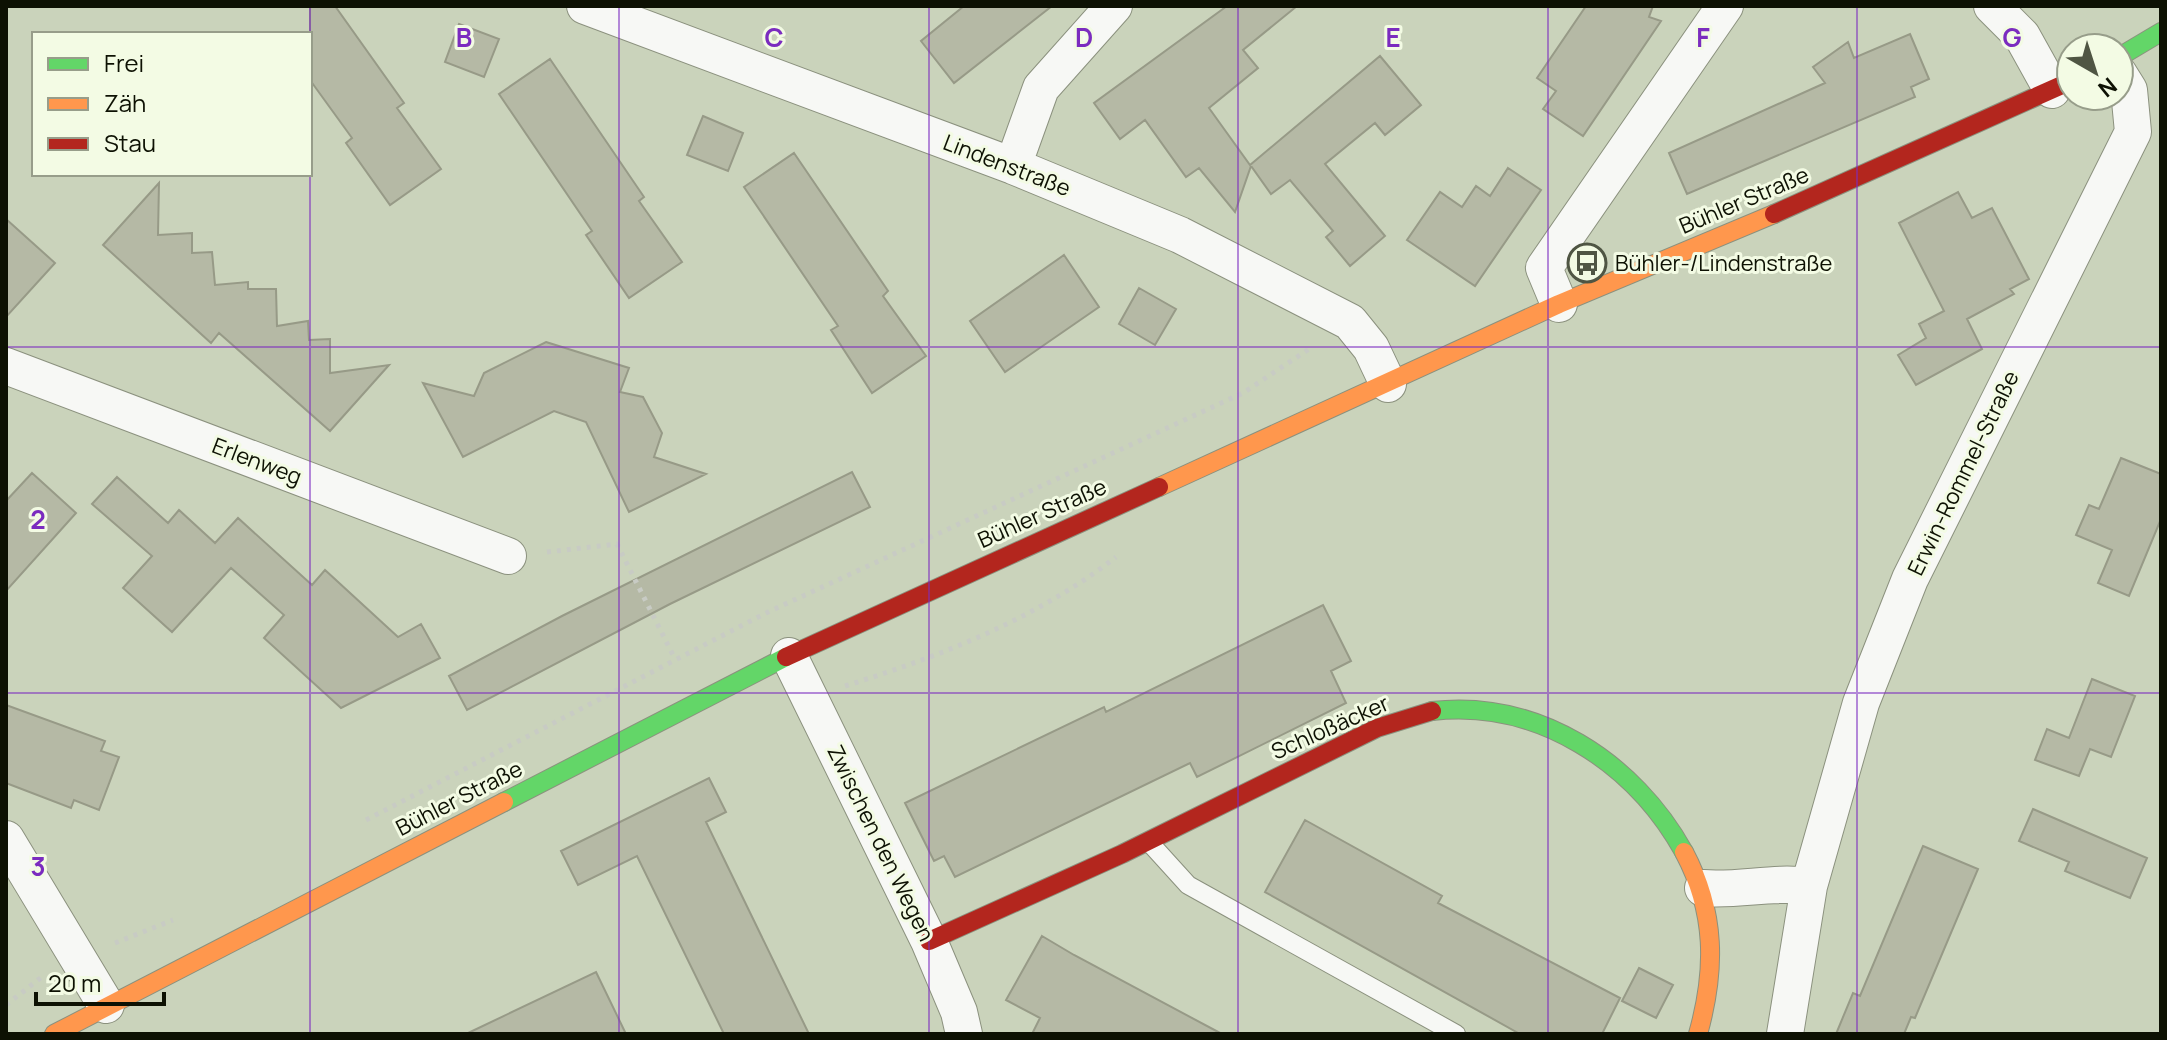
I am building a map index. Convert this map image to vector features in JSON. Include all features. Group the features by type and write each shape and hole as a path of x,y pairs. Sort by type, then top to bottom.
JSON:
{"street":[{"name":"Lindenstraße","path":"585,6 652,18 1180,235 1350,322 1371,348 1388,384"},
{"path":"1013,166 1041,88 1114,6"},
{"path":"1559,304 1544,268 1725,6"},
{"path":"1992,6 2022,36 2055,78"},
{"path":"2135,47 2161,32"},
{"name":"Bühler Straße","path":"54,1034 789,656 1559,304 2055,89"},
{"name":"Erwin-Rommel-Straße","path":"1785,1034 1809,886 1861,703 1910,579 2133,132 2131,112"},
{"name":"Erlenweg","path":"6,366 508,556"},
{"name":"Zwischen den Wegen","path":"789,656 929,941 959,1012 964,1034"},
{"name":"Schloßäcker","path":"929,941 1148,842 1378,727 1437,710 1498,713 1548,726 1595,748 1632,779 1684,847 1703,888 1711,920 1712,972 1698,1034"},
{"path":"6,839 106,1005"},
{"path":"1703,888 1734,890 1791,883 1809,886"}],"lane":[{"path":"1148,842 1188,885 1456,1034"}],"path":[{"path":"508,556 617,544 675,659"}],"building":[{"path":"310,6 335,6 404,103 397,108 441,169 390,205 346,143 352,138 312,83"},
{"path":"964,6 1052,6 954,83 921,41"},
{"path":"1227,6 1297,6 1243,50 1258,68 1209,108 1250,165 1380,56 1421,105 1385,135 1375,123 1325,164 1385,236 1350,266 1326,237 1333,231 1290,180 1271,194 1251,166 1235,212 1199,168 1186,177 1145,120 1120,139 1094,103"},
{"path":"1586,6 1653,6 1649,17 1661,21 1583,136 1543,109 1556,91 1537,78"},
{"path":"459,24 499,39 484,77 445,62"},
{"path":"1910,34 1929,79 1911,87 1915,97 1687,194 1669,153 1825,83 1813,67 1848,42 1854,58"},
{"path":"550,59 644,197 639,201 682,262 629,298 586,235 592,231 499,94"},
{"path":"703,116 743,133 728,171 687,155"},
{"path":"794,153 888,291 883,296 926,356 872,393 831,330 838,326 744,187"},
{"path":"1508,168 1541,190 1475,286 1407,240 1440,192 1462,207 1476,186 1490,196"},
{"path":"159,183 158,235 192,233 192,253 212,252 215,285 248,282 248,289 276,289 277,326 308,321 309,340 330,339 330,373 389,365 330,431 219,333 211,343 103,245"},
{"path":"1958,192 1972,218 1992,208 2029,279 2010,289 2014,294 1967,319 1982,349 1916,385 1898,355 1926,338 1919,324 1944,311 1899,223"},
{"path":"6,219 55,263 6,317"},
{"path":"1064,255 1099,307 1005,372 970,321"},
{"path":"1139,288 1176,309 1155,345 1119,324"},
{"path":"546,342 629,368 620,392 643,397 662,433 654,457 706,474 629,512 586,422 554,411 463,457 423,383 474,396 484,373"},
{"path":"2121,458 2161,474 2161,519 2129,596 2098,583 2112,550 2076,535 2089,505 2099,509"},
{"path":"852,472 870,507 670,604 467,710 449,676 562,616"},
{"path":"32,473 76,513 6,591 6,501"},
{"path":"117,477 168,523 179,510 215,543 238,518 312,585 325,570 398,637 421,624 440,658 341,708 264,638 284,615 231,568 172,632 123,588 152,556 92,504"},
{"path":"1323,605 1351,661 1331,671 1346,703 1197,777 1190,763 955,877 944,856 934,861 905,803 1104,707 1106,712"},
{"path":"2092,679 2135,696 2111,757 2090,749 2079,776 2035,760 2047,729 2069,738"},
{"path":"6,705 105,741 101,751 119,757 99,810 74,800 71,808 6,783"},
{"path":"709,778 726,812 706,822 809,1034 724,1034 637,856 578,885 561,851"},
{"path":"2033,809 2147,858 2130,898 2065,871 2069,862 2019,841"},
{"path":"1305,820 1442,896 1438,903 1620,998 1602,1034 1520,1034 1265,892"},
{"path":"1923,846 1978,869 1915,1018 1911,1017 1904,1034 1836,1034 1853,993 1860,996"},
{"path":"1042,936 1222,1034 1032,1034 1040,1018 1006,1000"},
{"path":"1639,968 1673,985 1656,1018 1622,1001"},
{"path":"596,972 626,1034 466,1034"}],"traffic: fast":[{"path":"2135,47 2161,32"},
{"path":"504,802 786,657"},
{"path":"1432,711 1471,710 1509,715 1579,743 1638,790 1684,852"}],"traffic: slow":[{"path":"1159,487 1559,304 1774,214"},
{"path":"54,1034 504,802"},
{"path":"1684,852 1702,897 1710,942 1708,987 1698,1034"}],"traffic: jam":[{"path":"1774,214 2055,88"},
{"path":"786,657 1159,487"},
{"path":"929,941 1122,854 1377,728 1432,711"}],"place":[{"name":"Bühler-/Lindenstraße","path":"1587,263"}]}
